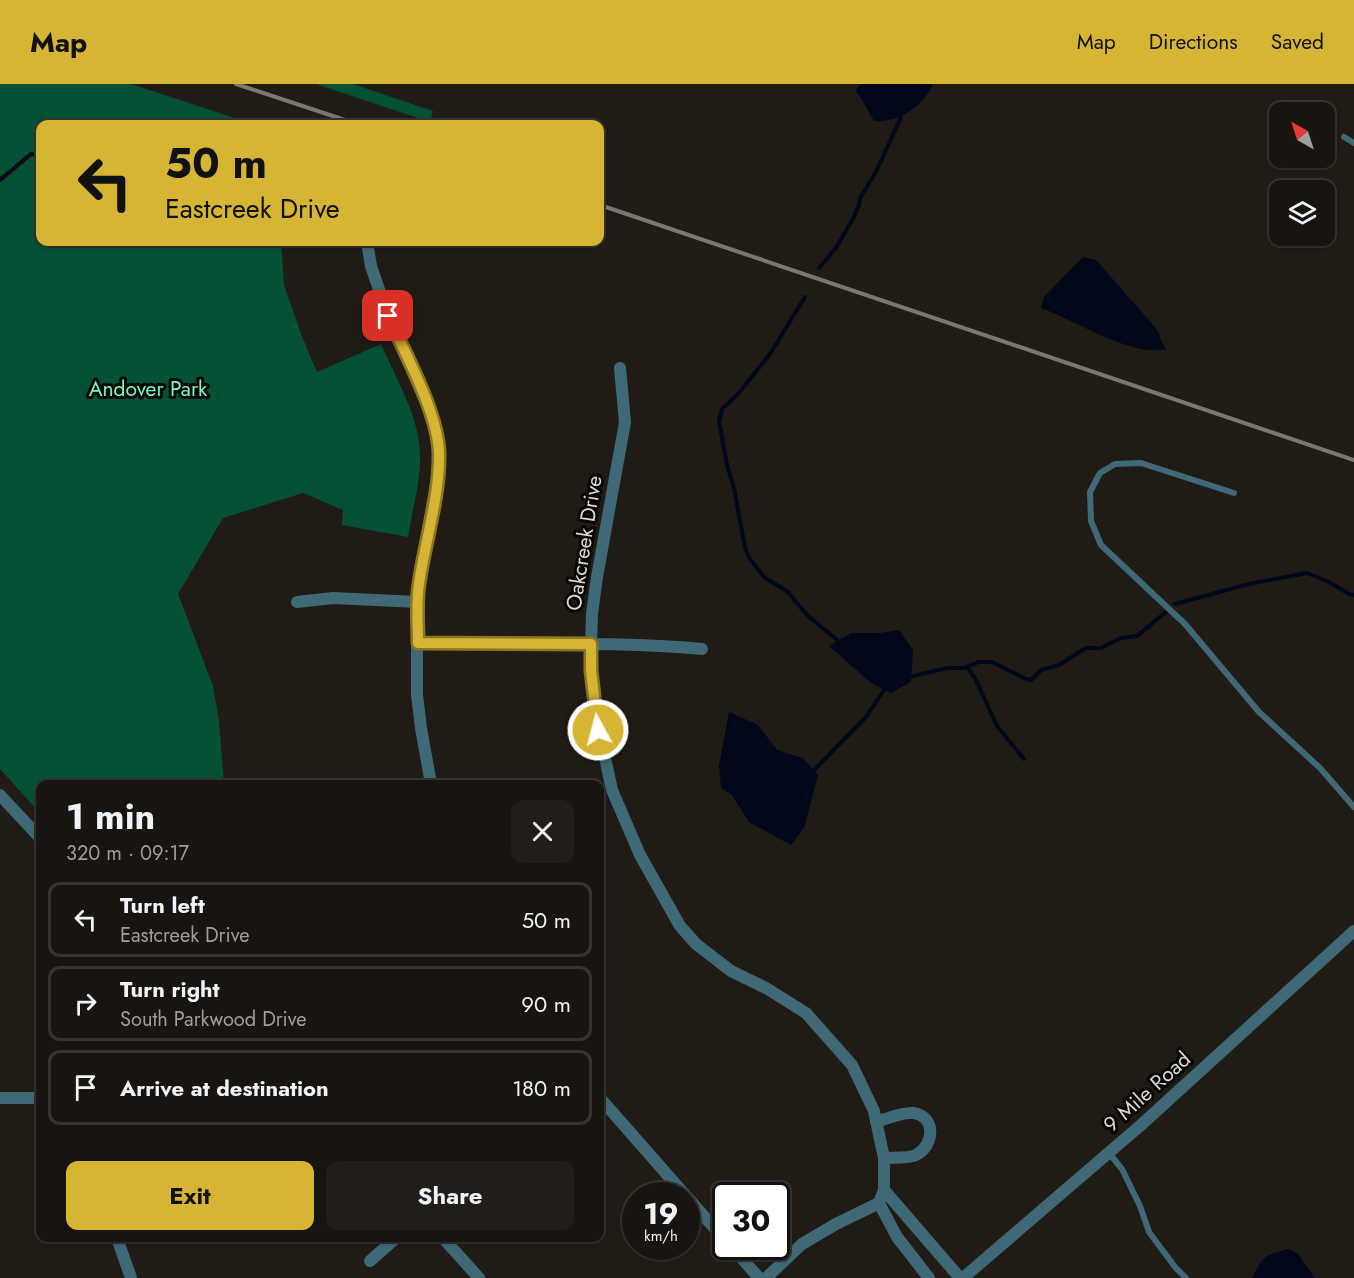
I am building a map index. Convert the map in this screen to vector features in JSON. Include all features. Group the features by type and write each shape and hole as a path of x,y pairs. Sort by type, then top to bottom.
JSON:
{"street":[{"path":"368,246 371,266 388,316 429,409 439,452 437,478 418,585 417,695 430,780"},
{"name":"Oakcreek Drive","path":"620,368 624,422 597,578 591,644 591,671 598,730 612,790 640,855 675,917 696,944 731,970 806,1013 852,1065 866,1092 884,1158 884,1190 879,1203"},
{"path":"297,602 333,598 418,602"},
{"path":"418,643 591,644 668,646 702,650"},
{"path":"0,795 36,834"},
{"name":"9 Mile Road","path":"961,1278 1109,1153 1354,931"},
{"path":"0,1098 36,1098"},
{"path":"604,1103 675,1182"},
{"path":"876,1122 914,1113 925,1119 931,1132 930,1142 914,1156 884,1158"},
{"path":"884,1190 961,1278"},
{"path":"766,1278 802,1244 879,1203 897,1237 929,1278"},
{"path":"700,1211 712,1225"},
{"path":"118,1242 131,1278"},
{"path":"370,1261 391,1242"},
{"path":"446,1242 479,1278"},
{"path":"743,1260 759,1278"}],"lane":[{"path":"1344,137 1354,143"},
{"path":"1234,493 1141,463 1115,464 1100,473 1090,492 1091,521 1101,545 1185,624 1259,712 1320,768 1354,807"},
{"path":"1109,1153 1122,1169 1140,1206 1149,1232 1175,1268 1186,1278"}],"green space":[{"name":"Andover Park","path":"0,84 131,84 241,120 36,120 36,246 281,246 284,285 317,372 381,344 400,385 412,414 420,458 408,537 342,525 343,510 303,493 223,518 178,594 213,686 219,721 224,780 36,780 36,809 0,769"},
{"path":"316,84 353,84 433,111 431,120 424,120"}],"water":[{"path":"861,84 933,84 917,106 909,112 892,119 874,121 856,90"},
{"path":"1083,257 1096,260 1156,328 1166,350 1144,350 1124,344 1041,308 1044,297"},
{"path":"899,630 913,650 911,682 891,693 871,683 829,646 851,633 880,633"},
{"path":"729,712 758,725 777,750 803,758 818,775 804,828 791,845 749,822 732,795 721,788 719,766"},
{"path":"1289,1249 1298,1254 1315,1278 1252,1278 1266,1258"}],"waterway":[{"path":"819,268 836,248 854,217 860,198 877,170 901,117 897,113"},
{"path":"0,180 31,154 36,155"},
{"path":"805,297 770,354 738,394 722,409 719,421 745,548 750,559 765,578 787,591 807,615 841,643"},
{"path":"1175,604 1249,584 1307,573 1354,595"},
{"path":"909,677 947,668 964,668 979,662 992,662 1031,680 1041,670 1059,665 1086,648 1101,648 1121,638 1137,636 1166,612"},
{"path":"967,667 975,678 997,726 1024,759"},
{"path":"814,770 866,717 886,687"}],"railway":[{"path":"236,84 345,120"},
{"path":"604,206 1354,460"}],"route":[{"path":"388,316 429,409 439,452 437,478 418,585 418,643 591,644 591,671 598,730"}]}
